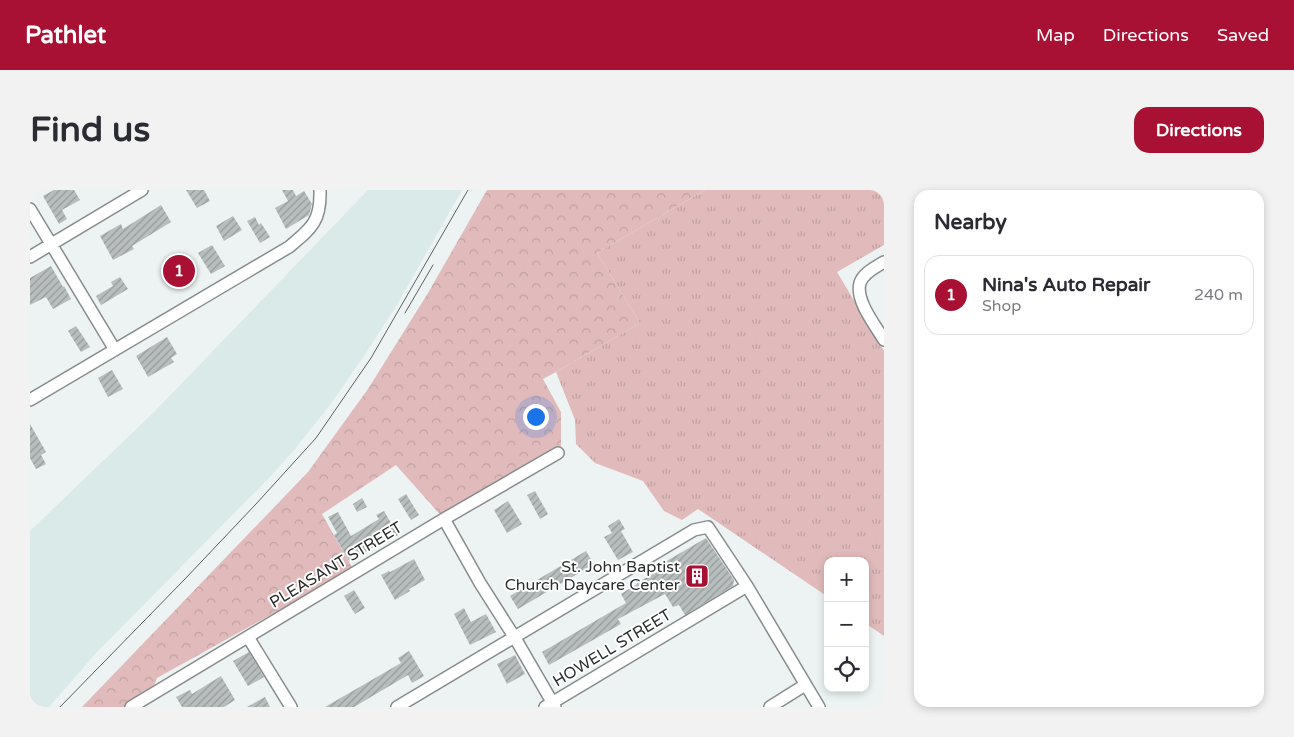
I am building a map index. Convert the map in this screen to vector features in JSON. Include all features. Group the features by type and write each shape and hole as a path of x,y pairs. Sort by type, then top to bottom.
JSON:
{"street":[{"path":"30,257 142,190"},
{"path":"30,400 290,247 308,232 318,217 320,190"},
{"path":"30,209 115,350"},
{"path":"884,262 864,276 860,282 861,300 884,340"},
{"name":"PLEASANT STREET","path":"131,707 444,519 558,453"},
{"path":"444,519 514,638 550,706"},
{"path":"397,707 694,530 708,526 747,586 819,707"},
{"name":"HOWELL STREET","path":"550,706 747,586"},
{"path":"248,637 291,707"},
{"path":"770,707 805,685"}],"shaded area":[{"path":"368,190 462,190 398,303 366,353 330,405 295,449 269,478 97,652 49,707 30,707 30,531 155,411"}],"green space":[{"path":"487,190 705,190 597,253 640,323 543,379 561,412 561,447 558,453 444,519 396,465 322,514 353,569 157,678 153,689 124,707 82,707 308,472 368,389 428,293"},
{"path":"705,190 884,190 884,245 837,272 884,351 884,636 869,626 869,557 824,557 824,594 698,509 682,520 664,511 643,481 595,463 576,444 575,420 556,372 640,323 597,253"}],"building":[{"path":"54,190 74,190 80,200 62,210 67,219 59,224 43,196"},
{"path":"186,190 204,190 210,201 197,208"},
{"path":"282,190 293,190 296,196 304,191 312,204 309,215 286,229 275,208 288,201"},
{"path":"161,205 171,222 132,246 134,249 113,260 100,236 121,224 123,229"},
{"path":"233,216 242,230 224,241 216,226"},
{"path":"255,217 259,225 261,223 270,237 260,243 247,221"},
{"path":"212,245 225,266 211,274 198,253"},
{"path":"182,258 192,274 175,285 165,268"},
{"path":"51,266 71,299 53,309 46,297 30,305 30,278"},
{"path":"120,277 128,289 101,305 96,296 113,286 111,282"},
{"path":"76,326 90,347 81,352 68,331"},
{"path":"167,337 177,354 171,358 174,362 148,377 136,356"},
{"path":"112,370 123,389 108,397 98,378"},
{"path":"30,424 46,452 41,455 46,464 36,469 30,458"},
{"path":"535,491 548,514 540,519 527,495"},
{"path":"406,494 419,515 411,520 398,499"},
{"path":"362,498 367,507 357,512 353,504"},
{"path":"508,501 522,524 507,533 494,510"},
{"path":"384,511 398,535 349,561 334,535 337,533 328,517 338,512 351,536 379,519 376,515"},
{"path":"619,519 625,529 621,531 633,552 618,560 604,537 612,533 608,526"},
{"path":"706,538 734,580 733,586 685,615 679,605 673,607 665,594 618,619 621,624 549,665 542,652 626,603 621,594 660,570 658,566"},
{"path":"586,551 594,564 518,609 510,596"},
{"path":"414,559 425,580 395,600 381,575"},
{"path":"354,590 365,608 355,614 344,596"},
{"path":"464,608 471,622 486,614 496,632 470,645 454,614"},
{"path":"409,651 424,676 412,683 408,675 354,707 325,707 401,663 398,658"},
{"path":"249,652 264,677 248,686 233,661"},
{"path":"515,655 525,674 507,684 497,664"},
{"path":"221,676 235,700 224,707 182,707 176,697 190,690 192,694"},
{"path":"265,697 270,707 247,707"}],"tram line":[{"path":"60,707 184,580 316,438 371,358 468,190"},
{"path":"405,313 433,265"}],"place":[{"name":"Nina's Auto Repair","path":"179,271"},
{"name":"St. John Baptist Church Daycare Center","path":"697,576"}]}
